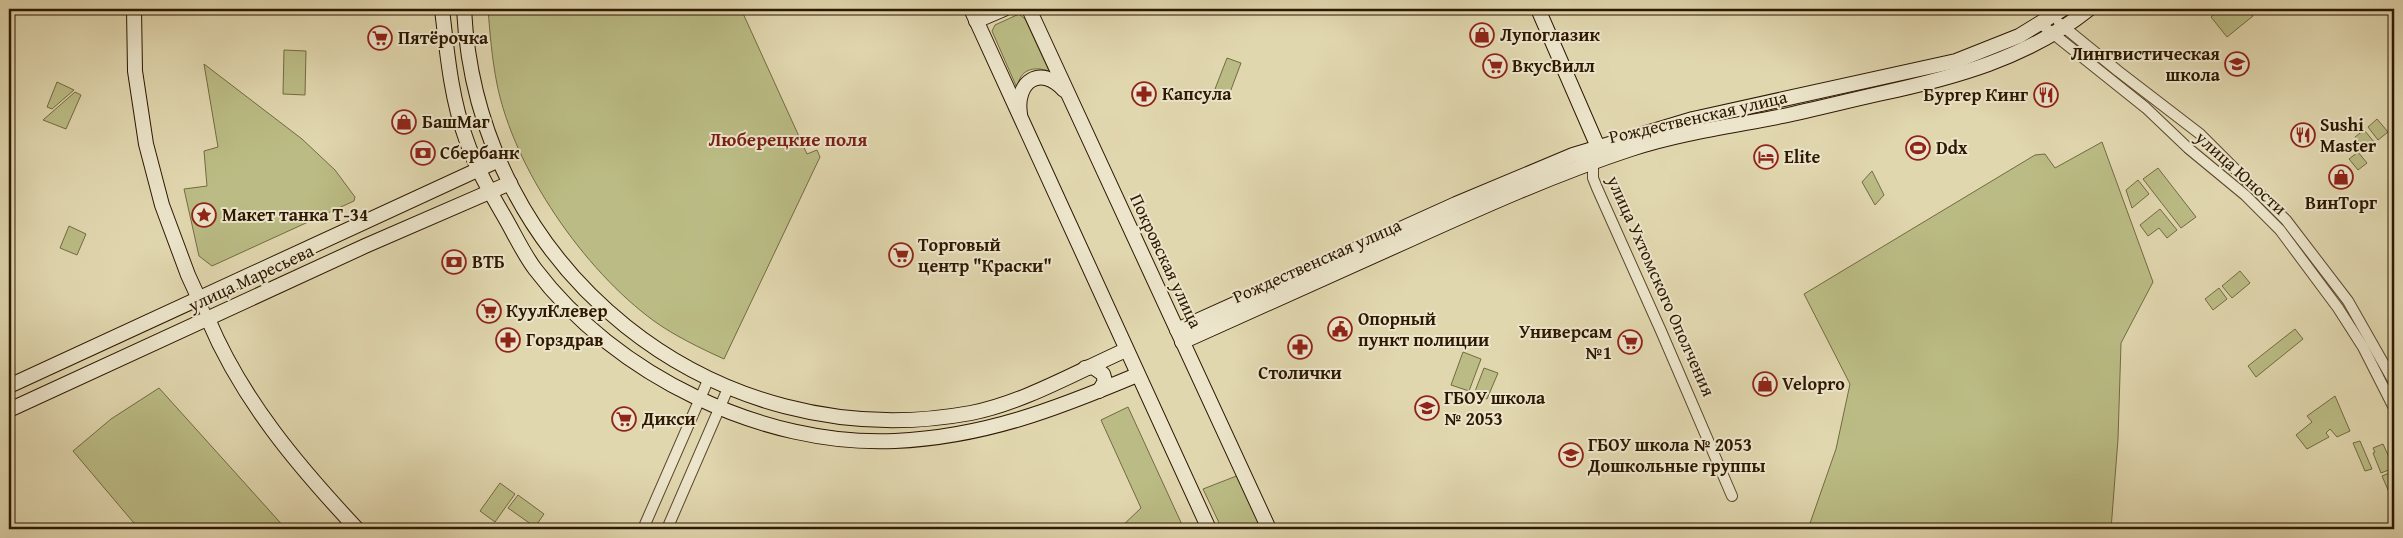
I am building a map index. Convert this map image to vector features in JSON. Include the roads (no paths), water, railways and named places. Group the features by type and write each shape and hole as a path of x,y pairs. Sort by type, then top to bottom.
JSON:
{"street":[{"path":"134,9 135,71 146,144 162,205 188,275 231,368 282,445 313,483 357,529"},
{"path":"442,9 448,68 466,139 489,191 535,268 571,310 605,341 671,384 700,400 720,408 800,432 845,438 894,441 949,435 1003,426 1099,391 1137,374"},
{"path":"464,9 471,62 487,134 531,222 566,270 604,310 650,345 683,366 729,386 797,409 838,417 897,419 973,412 1017,398 1126,350"},
{"path":"1004,9 974,15 1021,122 1209,529"},
{"name":"Покровская улица","path":"1029,9 1270,529"},
{"path":"1538,9 1598,147"},
{"name":"Рождественская улица","path":"1180,336 1523,188 1594,162 1633,149 1695,133 1784,115 1954,76 2025,50 2089,9"},
{"name":"Рождественская улица","path":"1180,336 1456,204 1518,177 1598,147 1693,119 1956,61 2019,36 2052,16"},
{"name":"улица Юности","path":"2052,16 2059,30 2188,148 2245,195 2280,230 2338,308 2363,347 2394,408"},
{"name":"улица Юности","path":"2059,30 2118,71 2200,134 2286,220 2348,301 2394,382"},
{"path":"1021,122 1019,108 1022,94 1026,84 1032,78 1038,76 1050,79 1070,99"},
{"path":"2188,148 2183,138 2184,134 2194,131 2200,134"},
{"name":"улица Ухтомского Ополчения","path":"1598,147 1598,155 1594,162 1593,178 1662,331 1732,496"},
{"name":"улица Маресьева","path":"9,386 499,160"},
{"name":"улица Маресьева","path":"9,410 364,246 510,183"},
{"path":"512,230 512,220 518,215 531,222"},
{"path":"1084,368 1093,368 1103,374 1105,381 1099,391"},
{"path":"643,529 709,378"},
{"path":"667,529 729,386"}],"place":[{"name":"Лупоглазик","path":"1482,35"},
{"name":"Пятёрочка","path":"380,38"},
{"name":"Лингвистическая школа","path":"2237,64"},
{"name":"ВкусВилл","path":"1495,66"},
{"name":"Капсула","path":"1144,94"},
{"name":"Бургер Кинг","path":"2046,95"},
{"name":"БашМаг","path":"404,122"},
{"name":"Sushi Master","path":"2303,135"},
{"name":"Ddx","path":"1918,148"},
{"name":"Сбербанк","path":"423,153"},
{"name":"Elite","path":"1766,157"},
{"name":"ВинТорг","path":"2341,177"},
{"name":"Макет танка Т-34","path":"204,215"},
{"name":"Торговый центр \"Краски\"","path":"901,255"},
{"name":"ВТБ","path":"454,262"},
{"name":"КуулКлевер","path":"489,311"},
{"name":"Опорный пункт полиции","path":"1340,329"},
{"name":"Горздрав","path":"508,340"},
{"name":"Универсам №1","path":"1630,342"},
{"name":"Столички","path":"1300,347"},
{"name":"Velopro","path":"1765,384"},
{"name":"ГБОУ школа № 2053","path":"1427,408"},
{"name":"Дикси","path":"624,419"},
{"name":"ГБОУ школа № 2053 Дошкольные группы","path":"1571,455"}],"district":[{"name":"Люберецкие поля","path":"788,139"}]}
